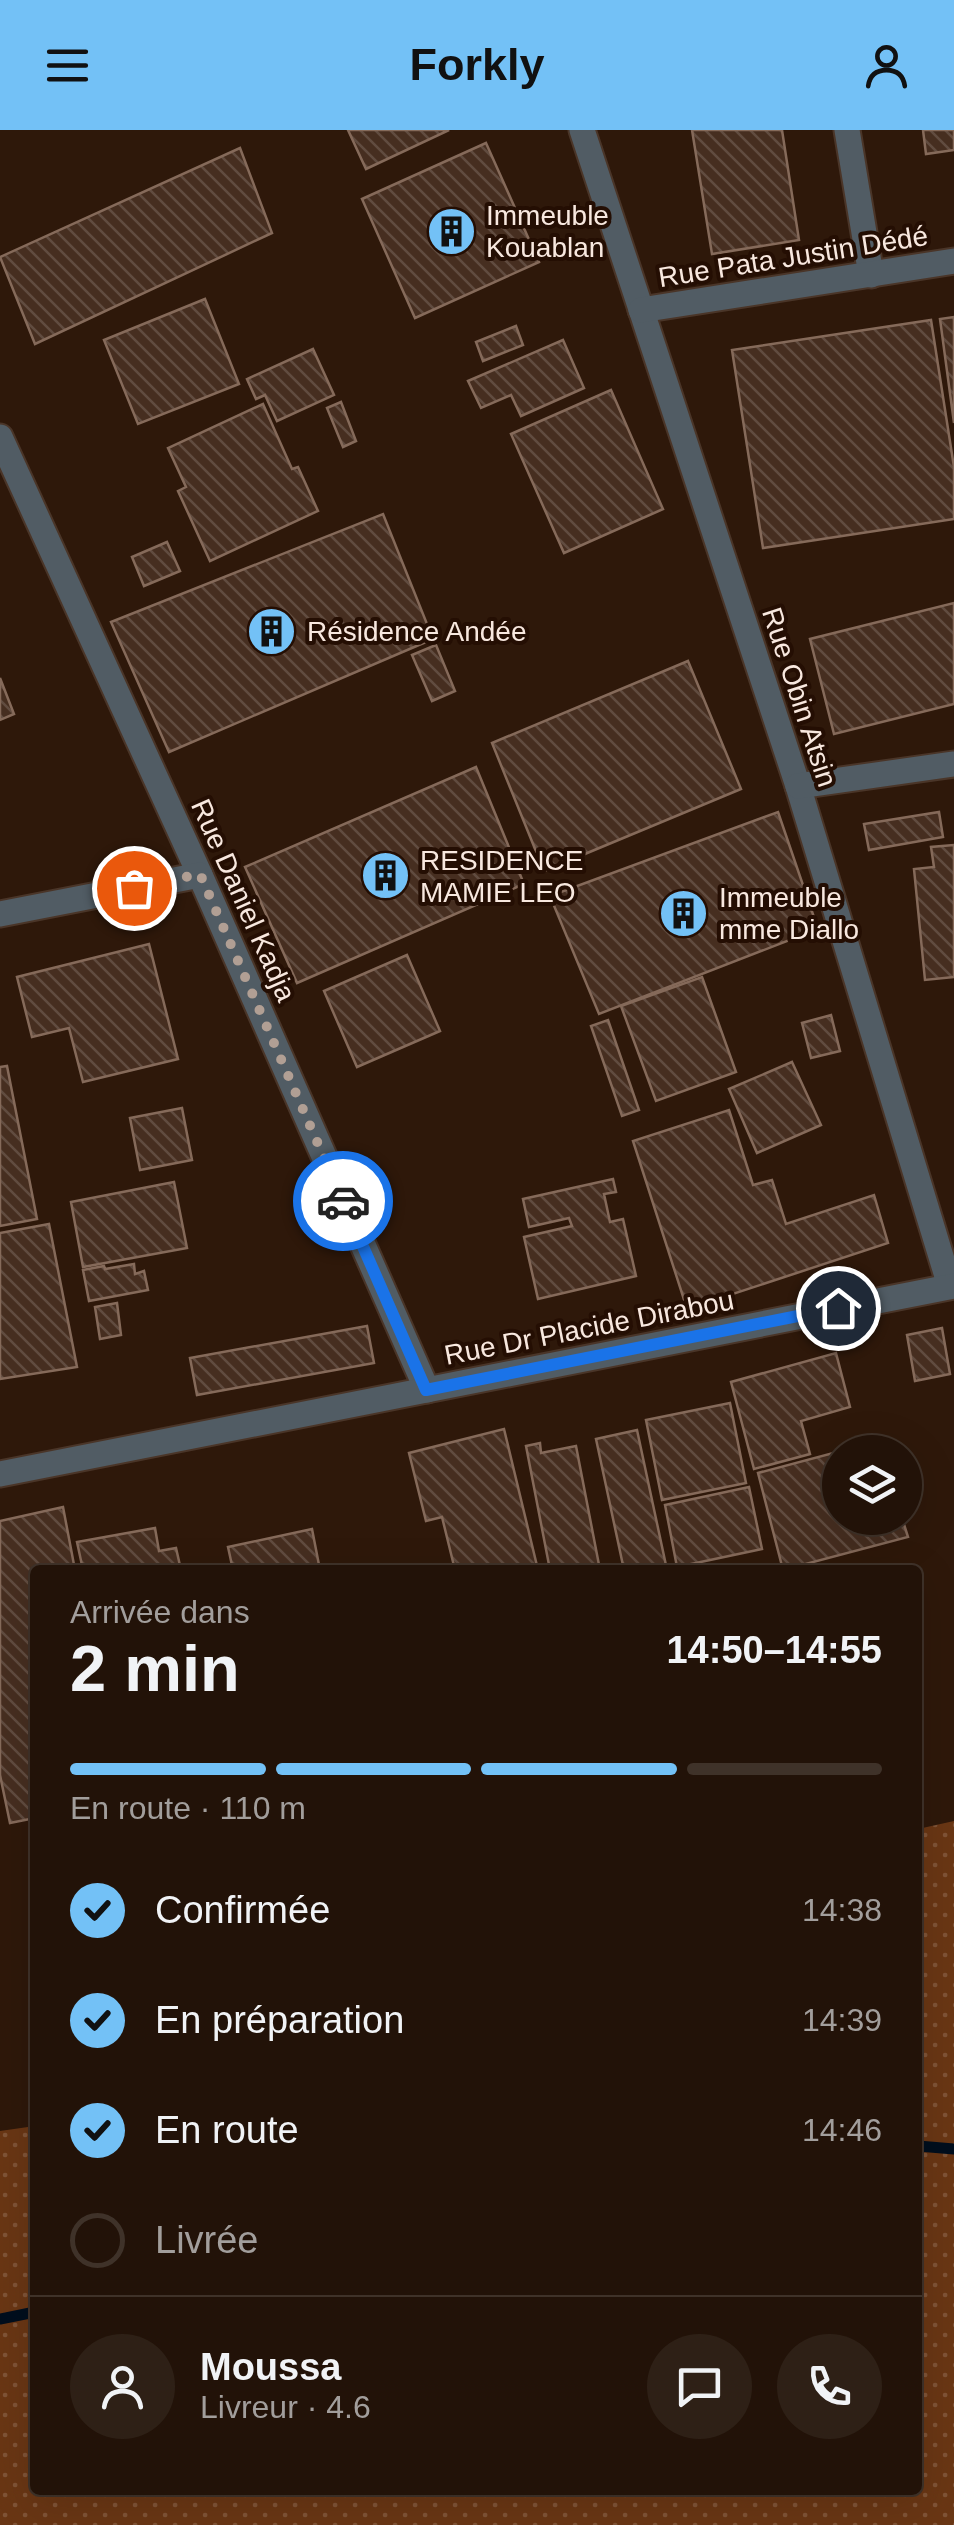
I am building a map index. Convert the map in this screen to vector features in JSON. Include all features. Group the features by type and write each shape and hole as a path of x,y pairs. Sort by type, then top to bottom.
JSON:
{"street":[{"name":"Rue Obin Atsin","path":"582,130 798,786 952,1286"},
{"path":"847,130 870,275"},
{"name":"Rue Pata Justin Dédé","path":"642,310 954,261"},
{"name":"Rue Daniel Kadja","path":"0,437 200,874 426,1390"},
{"path":"798,786 954,764"},
{"path":"0,914 200,874"},
{"name":"Rue Dr Placide Dirabou","path":"0,1474 952,1286"}],"shaded area":[{"path":"954,1821 954,2525 0,2525 0,2131 30,2127 30,2495 922,2495 922,1828"}],"building":[{"path":"348,130 449,130 366,169"},
{"path":"692,130 782,130 799,240 712,254"},
{"path":"923,130 954,130 954,150 926,154"},
{"name":"Immeuble Kouablan","path":"486,143 539,262 415,318 362,199"},
{"path":"240,148 272,233 35,344 0,257"},
{"path":"205,299 239,384 138,424 104,340"},
{"path":"954,317 954,423 940,319"},
{"path":"931,320 954,467 954,519 763,548 732,350"},
{"path":"516,326 523,345 483,361 476,342"},
{"path":"563,340 584,388 521,416 511,395 481,408 468,381"},
{"path":"313,349 334,395 277,421 265,395 256,399 247,379"},
{"path":"611,390 663,509 564,553 511,434"},
{"path":"341,402 356,441 343,447 327,408"},
{"path":"263,404 292,469 298,467 318,511 210,561 178,491 186,487 168,448"},
{"name":"Résidence Andée","path":"383,514 433,639 169,752 111,622"},
{"path":"167,542 180,571 144,586 132,557"},
{"path":"954,603 954,704 834,734 810,639"},
{"path":"436,645 455,691 432,701 412,655"},
{"path":"688,661 741,789 544,871 492,743"},
{"path":"0,678 14,714 0,720"},
{"name":"RESIDENCE MAMIE LEO","path":"476,767 524,884 297,983 245,867"},
{"name":"Immeuble mme Diallo","path":"778,812 818,929 599,1014 550,896"},
{"path":"939,812 943,837 869,850 864,824"},
{"path":"954,845 954,977 925,980 914,869 934,867 931,847"},
{"path":"149,944 178,1059 83,1082 69,1028 32,1037 17,977"},
{"path":"407,955 440,1031 357,1067 324,991"},
{"path":"702,977 736,1072 656,1101 621,1006"},
{"path":"831,1015 840,1051 811,1058 802,1023"},
{"path":"608,1020 639,1110 622,1116 591,1026"},
{"path":"792,1062 821,1125 757,1153 729,1089"},
{"path":"7,1066 37,1219 0,1226 0,1067"},
{"path":"182,1108 192,1160 140,1170 130,1118"},
{"path":"729,1110 753,1185 772,1180 786,1224 874,1195 888,1243 687,1309 633,1141"},
{"path":"613,1179 616,1192 604,1194 610,1222 623,1219 636,1276 538,1299 524,1237 572,1226 569,1218 529,1227 523,1199"},
{"path":"174,1182 187,1248 83,1267 71,1202"},
{"path":"49,1224 77,1367 0,1379 0,1233"},
{"path":"134,1264 135,1274 144,1271 148,1290 89,1301 83,1270"},
{"path":"117,1303 121,1335 100,1339 95,1307"},
{"path":"367,1326 374,1363 197,1395 190,1358"},
{"path":"942,1328 950,1374 915,1381 907,1335"},
{"path":"836,1353 850,1407 801,1421 810,1454 754,1469 731,1382"},
{"path":"730,1403 746,1483 662,1500 646,1420"},
{"path":"504,1429 537,1565 454,1565 442,1517 426,1521 409,1453"},
{"path":"637,1430 666,1565 623,1565 596,1439"},
{"path":"540,1443 541,1453 576,1446 599,1565 549,1565 526,1446"},
{"path":"822,1456 822,1535 908,1537 802,1565 782,1565 758,1473"},
{"path":"749,1487 762,1549 677,1565 665,1505"},
{"path":"63,1507 74,1565 30,1565 30,1819 10,1823 0,1775 0,1521"},
{"path":"155,1528 159,1551 176,1548 180,1565 82,1565 77,1542"},
{"path":"312,1529 319,1565 232,1565 228,1547"}],"waterway":[{"path":"922,2146 954,2149"},
{"path":"0,2319 30,2313"}],"way so far":[{"path":"134,888 200,874 343,1201"}],"place":[{"name":"Immeuble Kouablan","path":"451,231"},
{"name":"Résidence Andée","path":"272,631"},
{"name":"RESIDENCE MAMIE LEO","path":"385,876"},
{"name":"Immeuble mme Diallo","path":"684,913"}],"route":[{"path":"343,1201 426,1390 838,1308"}]}
